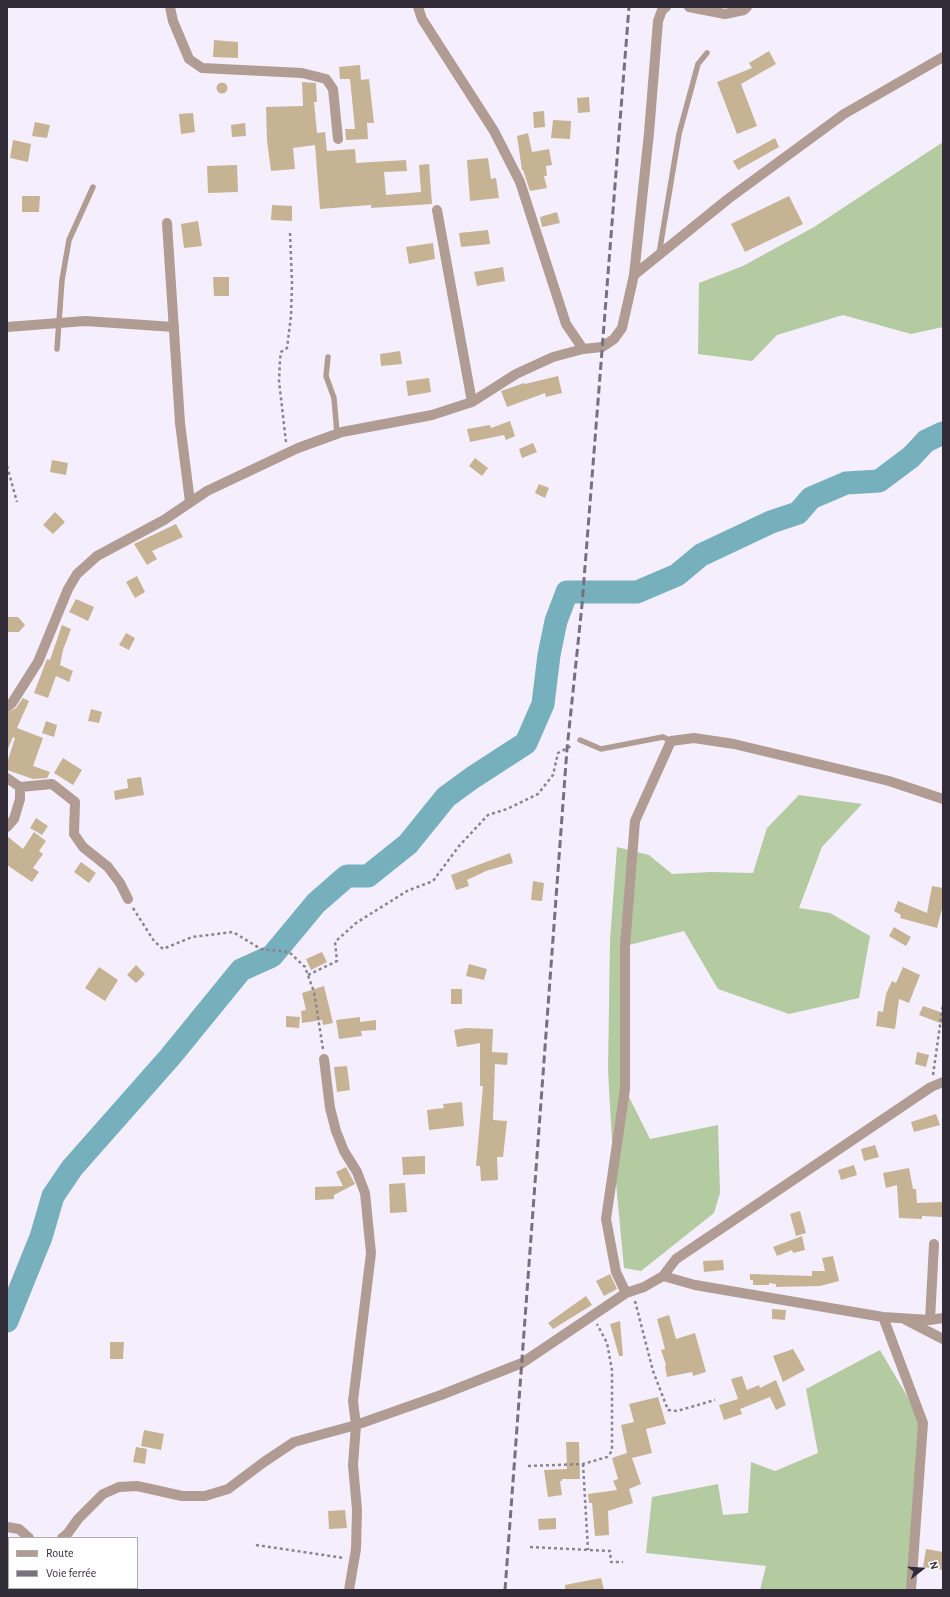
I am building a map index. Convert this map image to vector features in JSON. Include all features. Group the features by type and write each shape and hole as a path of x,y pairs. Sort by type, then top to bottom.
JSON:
{"street":[{"path":"170,7 189,58 202,68 302,73 326,79 333,89 338,140"},
{"path":"418,7 422,19 494,131 520,182 566,324 584,349"},
{"path":"7,707 12,703 38,662 68,589 77,574 97,556 164,520 207,491 288,452 337,433 432,415 472,402 516,374 553,357 584,349 602,347 614,339 622,328 634,275 649,133 658,21 662,10 666,7"},
{"path":"689,7 725,14 744,10 747,7"},
{"path":"634,275 728,199 844,114 943,57"},
{"path":"437,210 472,402"},
{"path":"167,223 180,423 190,502"},
{"path":"7,327 85,321 174,327"},
{"path":"629,1292 616,1272 606,1219 625,1089 625,938 635,821 671,741 694,738 734,744 889,781 943,799"},
{"path":"7,778 20,787 52,784 75,802 74,834 83,847 108,867 120,883 128,899"},
{"path":"7,827 14,819 20,799 20,787"},
{"path":"324,1059 330,1108 336,1131 344,1151 357,1172 365,1193 368,1213 370,1253 353,1401 356,1425 353,1465 357,1510 354,1560 349,1590"},
{"path":"63,1537 78,1519 103,1494 119,1487 137,1486 182,1496 205,1496 228,1489 294,1442 356,1425 441,1395 522,1362 629,1292 644,1287 663,1276 676,1259 931,1087 943,1082"},
{"path":"930,1320 934,1244"},
{"path":"663,1276 695,1285 883,1318 930,1320 943,1318"},
{"path":"883,1318 923,1423 911,1590"},
{"path":"902,1318 943,1339"},
{"path":"7,1527 19,1529 28,1537"}],"lane":[{"path":"659,255 679,134 698,64 707,54"},
{"path":"57,349 62,280 69,240 93,187"},
{"path":"328,357 326,376 334,398 337,433"},
{"path":"580,740 601,749 663,737 671,741"}],"path":[{"path":"288,452 279,382 281,352 287,348 291,316 292,283 290,232"},
{"path":"7,466 18,502"},
{"path":"308,975 337,961 335,942 356,923 407,891 433,881 459,846 488,815 507,809 538,794 553,775 558,753 580,740"},
{"path":"128,899 136,915 154,941 163,949 192,937 233,932 261,949 289,952 305,967 314,992 324,1059"},
{"path":"931,1087 943,1004"},
{"path":"629,1292 668,1410 677,1411 715,1400"},
{"path":"528,1466 583,1464 607,1457 612,1451 612,1370 607,1343 592,1316"},
{"path":"583,1464 588,1550"},
{"path":"256,1545 354,1560"},
{"path":"530,1547 610,1551 611,1562 623,1562"}],"green space":[{"path":"943,142 943,327 911,334 843,315 777,335 752,361 698,354 699,283 743,266 814,227"},
{"path":"799,795 862,804 822,847 799,908 830,913 870,936 859,998 789,1014 718,989 684,931 625,946 625,1089 650,1139 718,1125 720,1193 714,1213 641,1271 624,1268 612,1141 608,1070 610,940 617,847 649,855 672,874 711,872 753,873 767,828"},
{"path":"880,1350 923,1423 912,1590 760,1590 766,1566 646,1553 652,1497 718,1484 723,1515 748,1513 751,1462 775,1471 818,1453 806,1389"}],"building":[{"path":"214,40 238,42 238,58 213,57"},
{"path":"769,51 776,64 741,84 757,126 737,134 717,82 752,68 749,63"},
{"path":"360,65 361,80 369,79 374,123 367,123 368,139 346,140 345,129 355,129 350,79 340,79 339,67"},
{"path":"222,82 226,84 228,88 226,92 222,94 218,92 216,88 218,84"},
{"path":"302,82 316,83 317,102 314,102 317,133 325,132 327,151 355,149 356,163 406,160 407,171 384,172 386,195 421,192 419,165 429,164 432,204 371,208 371,205 320,209 315,145 293,148 295,169 271,171 267,141 266,107 303,106"},
{"path":"589,97 590,112 578,113 577,98"},
{"path":"544,111 545,127 534,128 533,112"},
{"path":"193,113 195,132 181,134 179,114"},
{"path":"553,120 571,121 570,139 551,138"},
{"path":"35,122 50,125 47,138 32,136"},
{"path":"245,123 246,136 232,137 231,125"},
{"path":"528,133 532,152 549,149 552,165 546,166 547,176 544,176 547,188 530,191 522,170 517,136"},
{"path":"775,138 779,147 738,170 733,161"},
{"path":"13,140 31,144 28,162 10,158"},
{"path":"488,158 491,179 496,178 499,198 470,201 467,160"},
{"path":"237,165 238,192 208,193 207,166"},
{"path":"22,196 40,196 39,212 22,212"},
{"path":"789,196 803,224 745,252 731,224"},
{"path":"272,205 292,206 292,221 271,220"},
{"path":"557,212 560,223 542,227 540,217"},
{"path":"198,221 202,246 184,248 181,224"},
{"path":"488,230 490,244 461,247 459,233"},
{"path":"433,243 435,259 409,264 406,247"},
{"path":"503,267 505,281 477,286 474,272"},
{"path":"213,277 229,277 229,296 214,296"},
{"path":"400,351 402,364 381,366 380,354"},
{"path":"558,376 562,393 546,397 545,393 507,407 501,391 524,383"},
{"path":"429,378 431,392 408,396 406,381"},
{"path":"510,421 515,436 506,440 504,435 470,442 467,429 490,425 491,428"},
{"path":"533,443 537,452 522,458 519,449"},
{"path":"475,458 488,468 482,476 469,466"},
{"path":"52,460 68,463 66,475 50,472"},
{"path":"539,484 549,488 545,498 535,493"},
{"path":"55,512 65,522 53,534 43,525"},
{"path":"176,524 183,537 152,551 157,559 147,565 134,544"},
{"path":"137,576 145,592 135,598 126,582"},
{"path":"76,599 94,607 88,621 69,612"},
{"path":"7,617 18,617 25,625 19,632 7,632"},
{"path":"62,625 71,629 63,650 60,665 73,671 69,682 56,676 48,698 34,693 47,659 50,660"},
{"path":"126,633 135,638 129,650 119,645"},
{"path":"23,698 29,701 17,728 43,738 33,766 50,772 47,778 33,779 7,770 7,763 15,738 13,737 7,751 7,713 16,708"},
{"path":"91,709 102,712 99,723 88,721"},
{"path":"46,721 57,725 54,737 42,733"},
{"path":"63,758 82,770 73,785 54,773"},
{"path":"141,777 144,795 115,800 114,791 128,788 127,779"},
{"path":"36,818 48,826 42,835 30,828"},
{"path":"34,832 46,841 39,851 43,854 33,868 39,872 32,882 7,865 7,836 23,849"},
{"path":"510,853 513,863 486,871 467,880 469,886 456,890 451,875"},
{"path":"81,862 96,873 89,883 74,872"},
{"path":"533,881 544,883 542,901 531,900"},
{"path":"932,886 943,888 943,905 937,928 900,918 901,915 894,911 898,901 927,913"},
{"path":"894,927 911,937 906,946 889,936"},
{"path":"322,952 327,962 311,970 306,959"},
{"path":"469,964 487,969 484,980 466,976"},
{"path":"136,965 145,974 136,983 127,975"},
{"path":"99,967 118,980 105,1001 85,988"},
{"path":"903,967 920,975 909,1003 899,999 895,1029 876,1026 878,1011 883,1012 886,994 892,981 896,983"},
{"path":"324,986 333,1023 323,1025 322,1020 302,1023 301,1011 306,1010 302,993"},
{"path":"451,989 462,989 462,1004 451,1004"},
{"path":"923,1006 943,1013 943,1024 919,1015"},
{"path":"286,1016 300,1017 299,1028 286,1027"},
{"path":"360,1017 360,1022 376,1020 376,1030 361,1031 362,1036 339,1039 336,1020"},
{"path":"466,1028 493,1029 492,1052 508,1053 507,1065 495,1064 493,1120 507,1121 503,1157 497,1157 498,1180 481,1181 480,1166 476,1166 483,1086 480,1086 480,1043 457,1047 454,1030"},
{"path":"917,1052 929,1055 926,1067 915,1064"},
{"path":"347,1066 350,1090 337,1092 334,1067"},
{"path":"462,1102 464,1126 429,1130 427,1110 444,1108 443,1104"},
{"path":"936,1114 940,1125 914,1132 911,1122"},
{"path":"875,1145 879,1157 864,1161 861,1149"},
{"path":"425,1156 425,1174 403,1175 402,1157"},
{"path":"854,1165 857,1175 841,1180 838,1170"},
{"path":"346,1167 355,1184 334,1195 334,1199 315,1200 315,1187 343,1186 336,1172"},
{"path":"909,1168 913,1189 916,1189 917,1203 943,1202 943,1217 922,1216 922,1219 899,1218 897,1185 886,1188 883,1173"},
{"path":"405,1183 407,1212 390,1213 389,1184"},
{"path":"800,1211 806,1233 796,1236 790,1214"},
{"path":"802,1236 805,1250 793,1253 792,1250 777,1256 773,1247"},
{"path":"833,1256 839,1281 820,1286 776,1287 776,1284 769,1283 769,1285 753,1285 753,1280 750,1280 750,1274 812,1276 812,1271 825,1271 822,1258"},
{"path":"723,1260 724,1270 704,1272 703,1261"},
{"path":"610,1274 617,1289 604,1296 596,1281"},
{"path":"586,1296 592,1305 553,1329 548,1323"},
{"path":"772,1309 786,1310 785,1320 772,1319"},
{"path":"669,1315 676,1339 695,1333 706,1372 693,1376 692,1372 667,1377 666,1365 661,1350 665,1349 657,1319"},
{"path":"620,1321 623,1356 619,1356 610,1324"},
{"path":"110,1342 124,1342 123,1359 110,1359"},
{"path":"793,1349 805,1370 783,1382 773,1356"},
{"path":"742,1376 747,1390 759,1385 760,1388 776,1380 786,1405 776,1410 770,1397 740,1409 742,1414 724,1420 719,1405 738,1399 731,1379"},
{"path":"658,1397 666,1424 646,1429 652,1453 632,1458 641,1484 629,1489 633,1503 608,1511 609,1535 595,1536 592,1503 589,1503 588,1494 617,1490 613,1481 618,1479 612,1458 627,1453 621,1425 634,1422 629,1404"},
{"path":"144,1430 164,1434 161,1450 141,1446"},
{"path":"566,1442 579,1442 580,1479 562,1479 562,1481 560,1481 562,1495 548,1497 544,1470 567,1469"},
{"path":"136,1447 147,1449 145,1464 133,1462"},
{"path":"345,1510 347,1528 329,1529 328,1511"},
{"path":"556,1518 556,1529 539,1530 538,1519"},
{"path":"926,1549 943,1552 943,1570 923,1567"},
{"path":"601,1578 604,1590 565,1590 565,1585"}],"waterway":[{"path":"7,1321 41,1237 53,1196 72,1168 170,1057 241,970 272,956 316,903 347,876 368,876 408,844 446,797 472,778 526,743 543,704 549,655 556,621 567,592 637,592 677,575 701,555 771,522 798,513 811,498 846,483 879,481 911,457 926,441 943,433"}],"railway":[{"path":"505,1590 567,749 582,605 629,7"}]}
